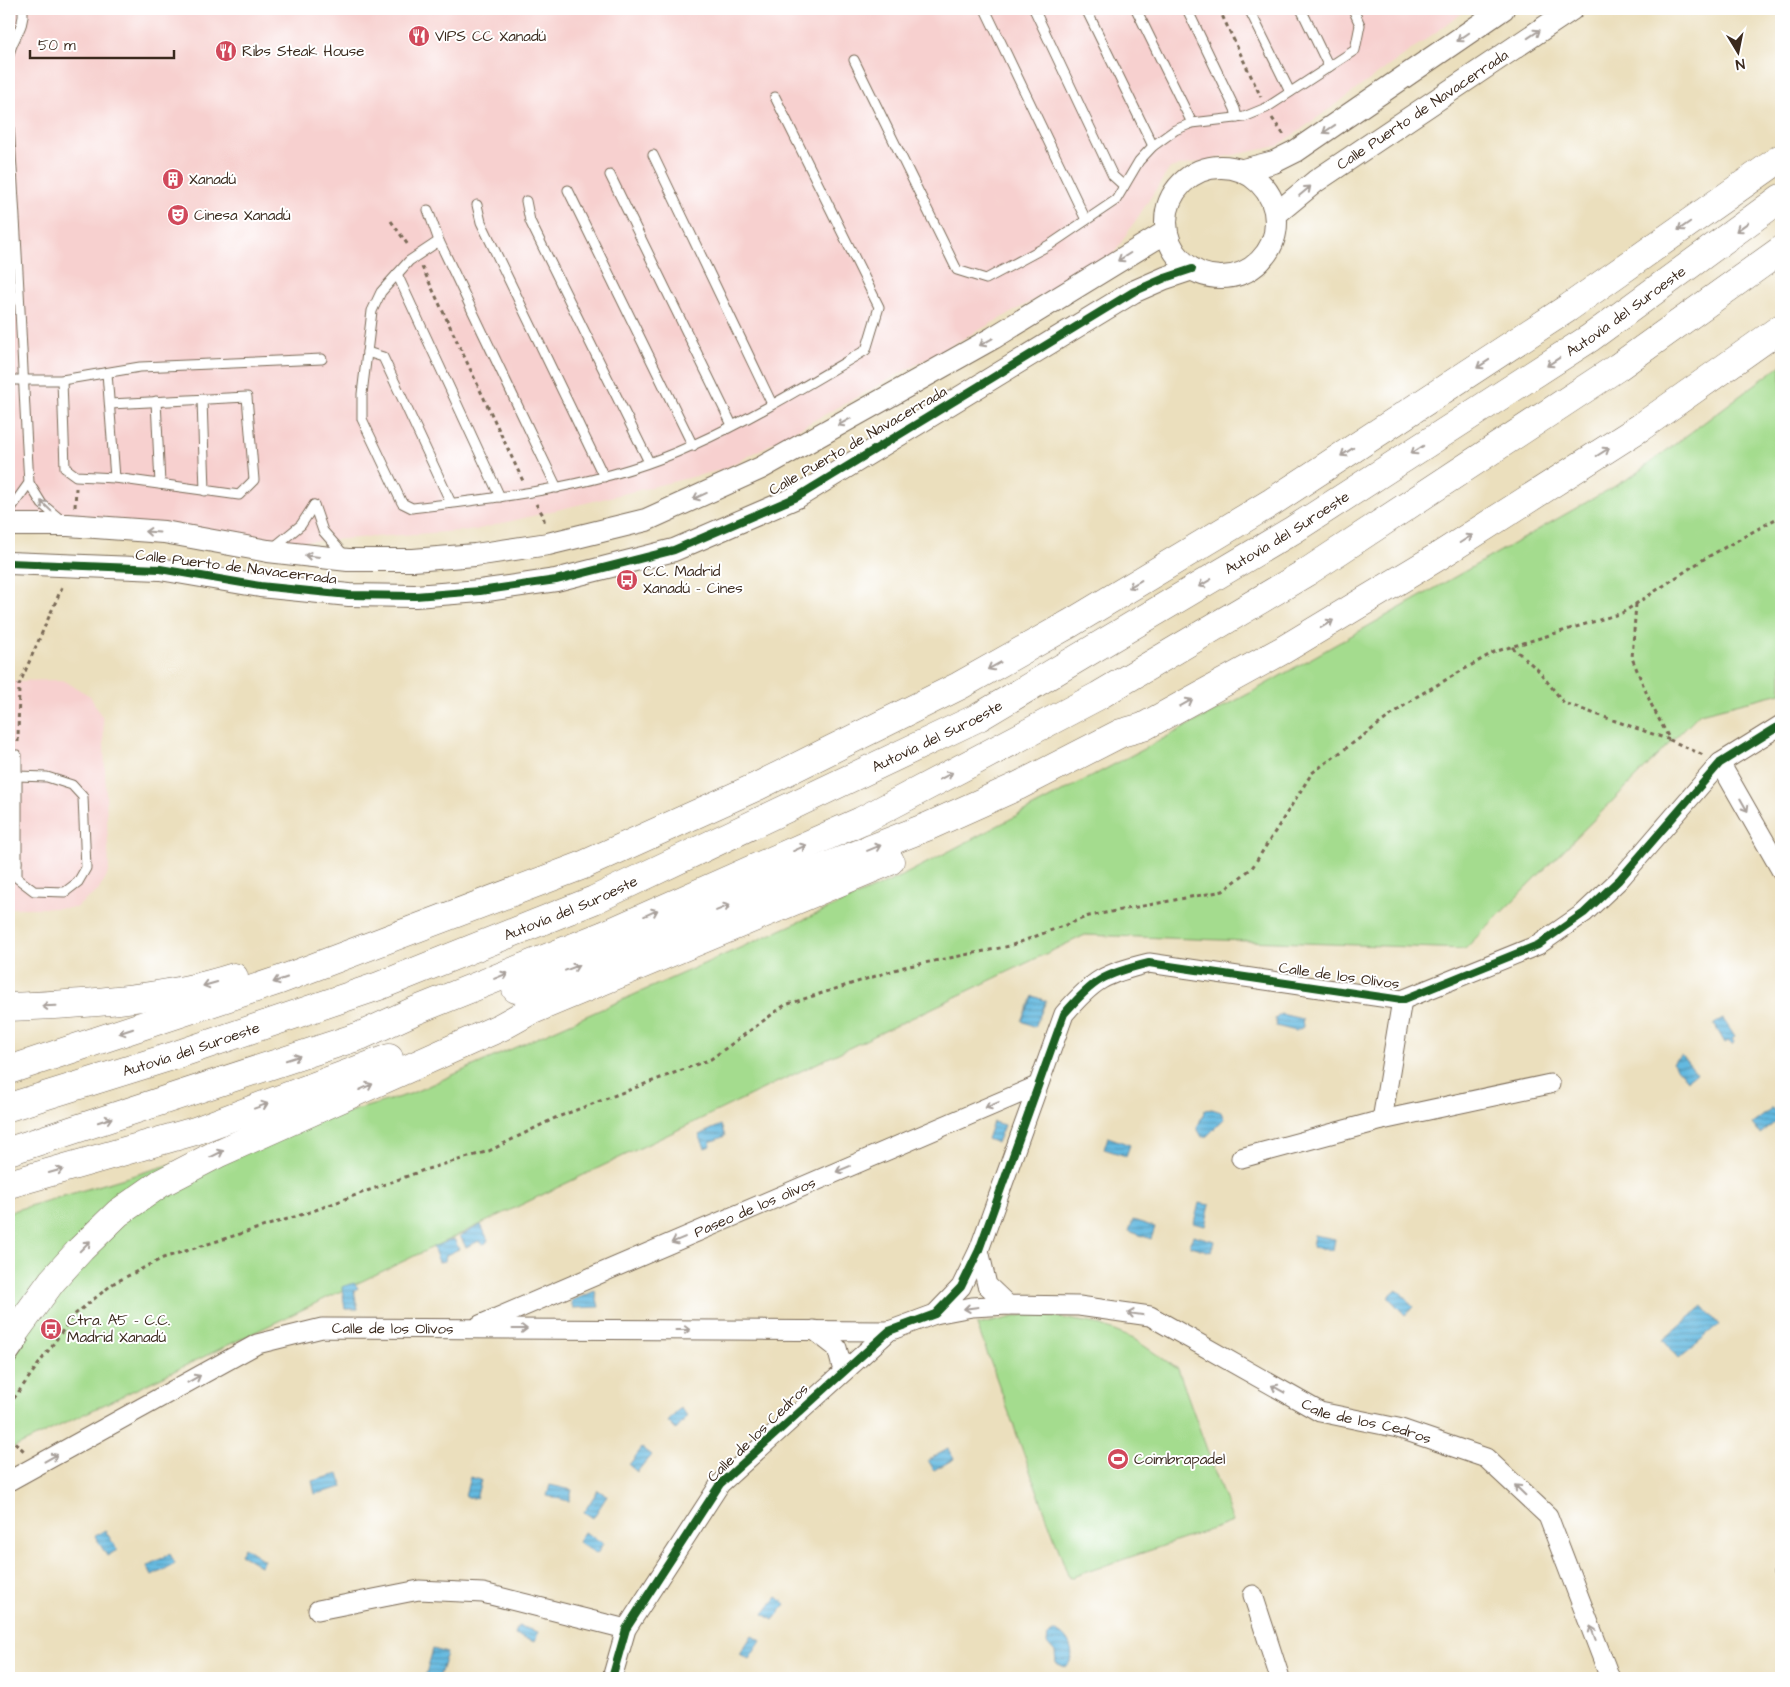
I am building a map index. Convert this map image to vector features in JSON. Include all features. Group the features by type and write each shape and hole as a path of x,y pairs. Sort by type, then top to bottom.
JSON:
{"highway":[{"path":"9,1070 359,952 581,866 758,786 959,686 1071,623 1272,502 1568,308 1781,158"},
{"name":"Autovía del Suroeste","path":"9,1106 176,1055 406,975 594,900 979,717 1293,530 1442,434 1590,338 1781,198"},
{"path":"9,1151 360,1036 412,1012 604,935 861,821 1098,696 1307,572 1618,367 1781,250"},
{"path":"360,1036 418,1026 579,966 929,826 1018,786 1122,734 1143,727 1283,650 1439,556 1641,427 1781,328"},
{"path":"19,1336 52,1281 118,1213 161,1183 217,1154 501,1027 528,1012 902,856 1126,741 1143,727"},
{"path":"9,1007 68,1005 136,998 206,986 305,953 359,952"},
{"path":"9,1184 195,1131 497,1018 528,1012"}],"street":[{"path":"1243,170 1274,162 1296,151 1503,9"},
{"name":"Calle Puerto de Navacerrada","path":"1276,214 1316,181 1572,9"},
{"path":"1226,166 1243,170 1256,178 1266,188 1276,214 1276,232 1270,249 1259,263 1244,272 1227,277 1209,276 1192,269 1180,260 1171,247 1166,232 1165,215 1170,198 1180,184 1193,173 1209,167 1226,166"},
{"name":"Calle Puerto de Navacerrada","path":"9,526 68,525 164,532 268,551 348,560 413,560 466,556 548,544 646,520 761,468 993,338 1166,232"},
{"name":"Calle Puerto de Navacerrada","path":"9,563 160,569 260,586 349,595 415,596 480,591 556,580 674,550 797,497 1133,292 1192,269"},
{"name":"Calle de los Olivos","path":"935,1314 960,1287 979,1250 1064,1014 1086,988 1114,971 1148,963 1402,1000 1538,946 1584,913 1619,880 1716,761 1781,725"},
{"path":"1716,761 1781,870"},
{"path":"1382,1120 1402,1000"},
{"path":"1241,1158 1382,1120 1550,1084"},
{"name":"Paseo de los olivos","path":"472,1328 1037,1086"},
{"path":"979,1250 987,1285 1008,1305"},
{"name":"Calle de los Cedros","path":"935,1314 1008,1305 1078,1306 1150,1316 1320,1412 1398,1428 1486,1458 1548,1516 1610,1678"},
{"path":"889,1331 935,1314"},
{"name":"Calle de los Olivos","path":"9,1481 257,1344 322,1328 889,1331"},
{"path":"814,1330 837,1348 843,1371"},
{"name":"Calle de los Cedros","path":"612,1678 626,1629 720,1484 889,1331"},
{"path":"318,1610 419,1590 483,1593 626,1629"},
{"path":"1253,1595 1280,1678"}],"lane":[{"path":"9,55 11,43 20,31 22,9"},
{"path":"985,9 1086,220"},
{"path":"1034,9 1113,176 1124,186"},
{"path":"1086,9 1153,146"},
{"path":"1136,9 1192,123"},
{"path":"1187,9 1235,109 1237,118"},
{"path":"1249,9 1290,92"},
{"path":"1300,9 1329,66"},
{"path":"854,60 957,270 986,279 1050,244 1116,200 1139,161 1153,146 1175,130 1192,123 1237,118 1266,108 1354,50 1360,25 1353,9"},
{"path":"439,240 408,260 381,292 372,311 362,419 402,503 412,508 529,494 604,477 693,446 816,382 866,350 879,308 775,97"},
{"path":"9,126 13,243 19,290 29,483 42,504 68,525"},
{"path":"653,154 772,404"},
{"path":"610,176 732,425"},
{"path":"568,190 693,446"},
{"path":"526,201 530,221 650,462"},
{"path":"477,205 481,222 604,477"},
{"path":"428,210 439,240 557,488"},
{"path":"397,274 500,497"},
{"path":"9,290 19,290"},
{"path":"9,334 20,333"},
{"path":"367,352 383,357 451,503"},
{"path":"9,380 62,380 140,367 322,359"},
{"path":"107,373 115,478"},
{"path":"62,380 65,468 76,476 115,478 239,495 254,480 247,397 110,404"},
{"path":"202,399 205,490"},
{"path":"156,401 160,484"},
{"path":"9,511 29,483"},
{"path":"268,551 284,541 301,525 314,505 323,532 348,560"},
{"path":"13,755 17,776 13,862 17,878 34,891 65,892 78,882 86,868 82,797 72,785 47,777 17,776"},
{"path":"42,1311 47,1304 52,1281"},
{"path":"9,1362 19,1336"},
{"path":"1781,1567 1778,1573 1781,1581"}],"path":[{"path":"391,221 416,256 529,494 543,515 548,544"},
{"path":"68,525 68,511 75,512 76,476"},
{"path":"9,1405 74,1315 114,1283 162,1258 310,1212 424,1170 489,1152 555,1118 711,1059 785,1005 904,968 1010,946 1088,916 1223,891 1252,868 1312,773 1416,697 1494,652 1622,613 1704,559 1781,516"},
{"path":"13,755 19,685 64,582 66,564"},
{"path":"1636,604 1632,658 1650,704 1670,740"},
{"path":"1512,647 1538,670 1564,703 1670,740 1716,761"}],"shaded area":[{"path":"9,9 1468,9 1278,146 1170,168 1111,258 725,469 475,530 269,544 9,526"},
{"path":"63,680 90,696 103,719 109,872 98,891 75,908 9,908 9,681"}],"green space":[{"path":"1781,365 1781,693 1700,713 1465,949 1085,935 9,1450 9,1212 410,1094 900,877 1252,692 1631,477"},
{"name":"Coimbrapadel","path":"1033,1313 1097,1324 1134,1339 1178,1369 1233,1522 1069,1578 977,1325"}],"water":[{"path":"1033,996 1046,1001 1035,1027 1022,1021"},
{"path":"1281,1014 1302,1019 1303,1027 1296,1031 1276,1026 1275,1019"},
{"path":"1723,1019 1735,1037 1732,1039 1734,1042 1732,1045 1728,1041 1725,1043 1714,1024"},
{"path":"1681,1055 1696,1073 1687,1080 1672,1062"},
{"path":"1773,1108 1781,1118 1760,1134 1752,1124"},
{"path":"1212,1109 1221,1112 1224,1119 1207,1136 1202,1137 1197,1128 1205,1110"},
{"path":"993,1122 1004,1125 997,1143 987,1139"},
{"path":"721,1125 725,1136 710,1142 710,1146 705,1148 699,1135"},
{"path":"1108,1137 1130,1145 1126,1156 1104,1149"},
{"path":"1199,1203 1210,1205 1205,1226 1194,1223"},
{"path":"1133,1220 1155,1227 1151,1239 1129,1231"},
{"path":"481,1225 488,1240 486,1243 483,1244 479,1241 466,1247 460,1236"},
{"path":"1193,1235 1214,1241 1211,1252 1190,1246"},
{"path":"1314,1235 1335,1239 1333,1250 1312,1247"},
{"path":"454,1239 459,1249 446,1255 445,1261 439,1262 433,1247"},
{"path":"354,1283 358,1288 354,1291 358,1309 345,1309 342,1287"},
{"path":"1397,1289 1414,1307 1405,1315 1388,1297"},
{"path":"595,1291 599,1307 573,1308 571,1301"},
{"path":"1703,1306 1719,1325 1679,1358 1663,1340"},
{"path":"680,1408 688,1416 676,1430 668,1422"},
{"path":"642,1448 651,1455 637,1472 629,1465"},
{"path":"948,1449 954,1459 934,1470 928,1460"},
{"path":"339,1474 343,1487 315,1494 312,1481"},
{"path":"470,1477 481,1480 476,1499 465,1496"},
{"path":"550,1485 572,1490 569,1501 547,1496"},
{"path":"598,1490 607,1496 593,1518 584,1512"},
{"path":"105,1530 117,1550 107,1556 95,1536"},
{"path":"584,1532 603,1543 597,1554 578,1542"},
{"path":"244,1547 264,1560 260,1566 240,1554"},
{"path":"170,1554 175,1564 152,1576 147,1566"},
{"path":"777,1597 786,1604 773,1620 764,1614"},
{"path":"518,1626 538,1632 535,1642 515,1635"},
{"path":"1055,1631 1060,1633 1068,1642 1072,1653 1069,1663 1065,1667 1056,1663 1055,1652 1047,1643 1048,1635"},
{"path":"752,1635 761,1641 749,1659 740,1654"},
{"path":"433,1649 447,1653 439,1678 425,1677"}],"cycle path":[{"path":"9,563 160,569 260,586 349,595 415,596 480,591 556,580 674,550 797,497 1133,292 1192,269"},
{"path":"612,1678 626,1629 720,1484 889,1331 935,1314 961,1287 979,1250 1064,1014 1092,985 1110,975 1149,963 1402,1000 1538,945 1584,913 1619,880 1720,763 1781,725"}],"place":[{"name":"VIPS CC Xanadú","path":"419,36"},
{"name":"Ribs Steak House","path":"226,51"},
{"name":"Xanadú","path":"173,179"},
{"name":"Cinesa Xanadú","path":"178,215"},
{"name":"C.C. Madrid Xanadú - Cines","path":"627,580"},
{"name":"Ctra. A5 - C.C. Madrid Xanadú","path":"51,1329"},
{"name":"Coimbrapadel","path":"1118,1459"}]}
